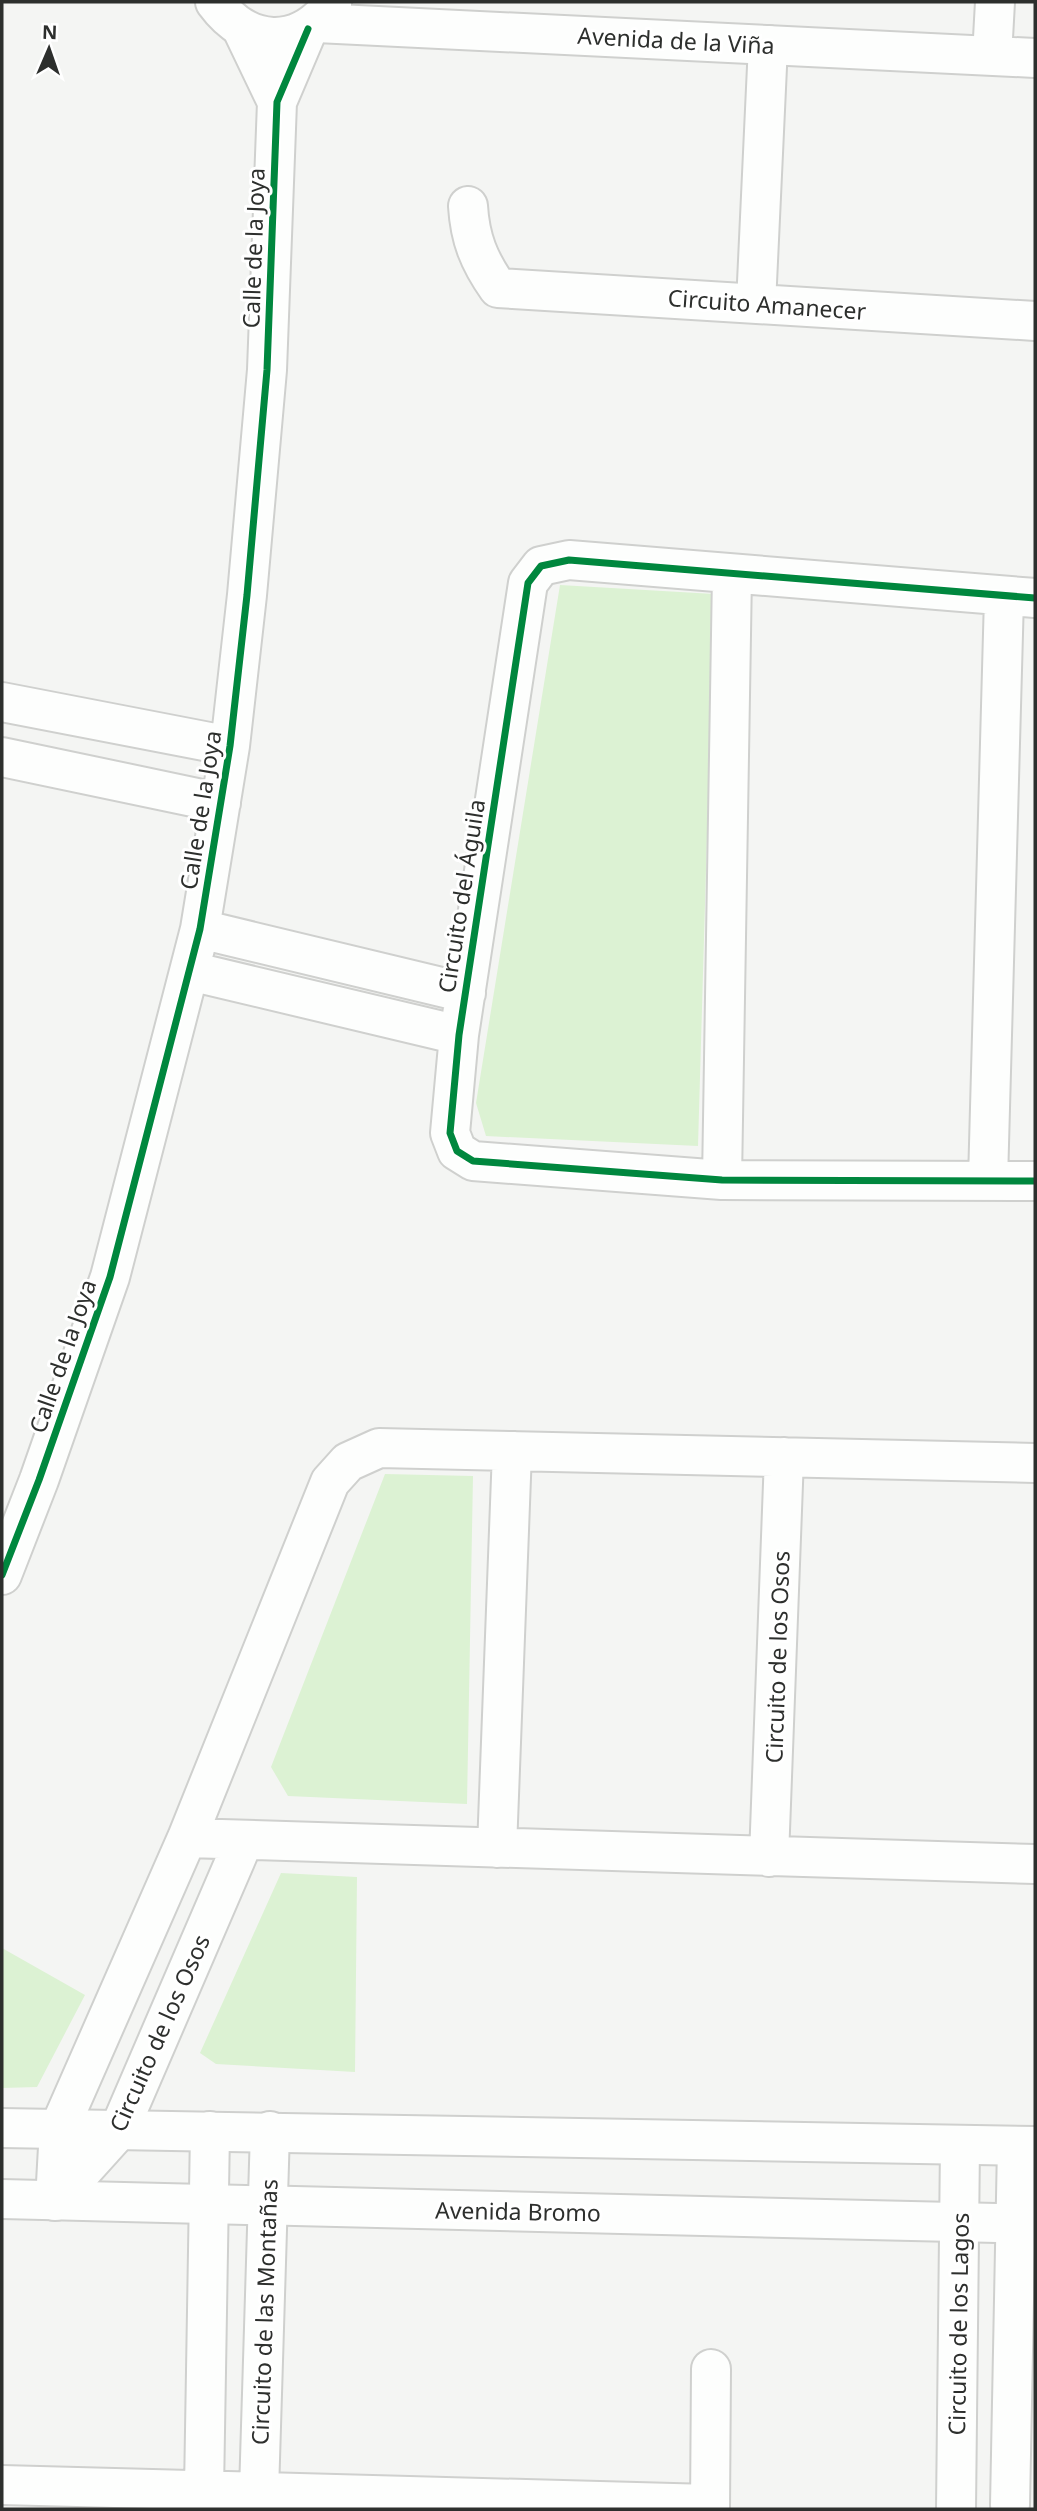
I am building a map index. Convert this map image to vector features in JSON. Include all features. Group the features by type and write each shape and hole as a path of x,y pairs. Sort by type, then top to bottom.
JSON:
{"street":[{"path":"215,2 226,17 242,29"},
{"path":"992,56 995,2"},
{"name":"Avenida de la Viña","path":"242,29 275,37 320,18 1035,58"},
{"name":"Calle de la Joya","path":"2,1575 48,1456 110,1277 200,929 230,746 267,370 277,102 320,18"},
{"name":"Calle de la Joya","path":"242,29 277,102"},
{"path":"756,304 768,45"},
{"name":"Circuito Amanecer","path":"468,206 470,236 481,264 498,288 1035,321"},
{"name":"Circuito del Águila","path":"988,1181 1019,597 569,561 541,566 528,583 458,1035 450,1133 457,1151 473,1161 722,1180 988,1181 1035,1181"},
{"path":"722,1180 732,575"},
{"path":"2,702 230,746"},
{"path":"2,757 222,803"},
{"name":"Circuito del Águila","path":"200,929 466,993"},
{"path":"190,971 458,1035"},
{"path":"55,2201 59,2129 187,1838 330,1482 348,1462 379,1448 1035,1463"},
{"path":"497,1848 512,1451"},
{"name":"Circuito de los Osos","path":"769,1857 784,1457"},
{"path":"187,1838 1035,1864"},
{"name":"Circuito de los Osos","path":"55,2201 119,2130 244,1840"},
{"path":"2,2129 1026,2146"},
{"path":"187,2497 210,2131"},
{"name":"Circuito de las Montañas","path":"259,2492 270,2132"},
{"name":"Circuito de los Lagos","path":"960,2144 956,2507 1023,2505 1026,2146"},
{"name":"Avenida Bromo","path":"2,2199 1025,2223"},
{"path":"2,2485 187,2497 259,2492 320,2501 710,2507 711,2370"}],"green space":[{"path":"560,585 714,594 698,1146 486,1136 476,1103"},
{"path":"385,1474 473,1476 467,1804 288,1796 271,1767"},
{"path":"281,1873 357,1877 355,2072 216,2064 200,2053"},
{"path":"2,1948 85,1995 37,2087 2,2088"}],"cycle path":[{"path":"2,1575 39,1480 110,1277 200,929 230,746 247,595 267,370 277,102 308,29"},
{"path":"1035,598 569,560 541,566 528,583 459,1035 450,1133 457,1151 473,1161 722,1180 1035,1181"}]}
